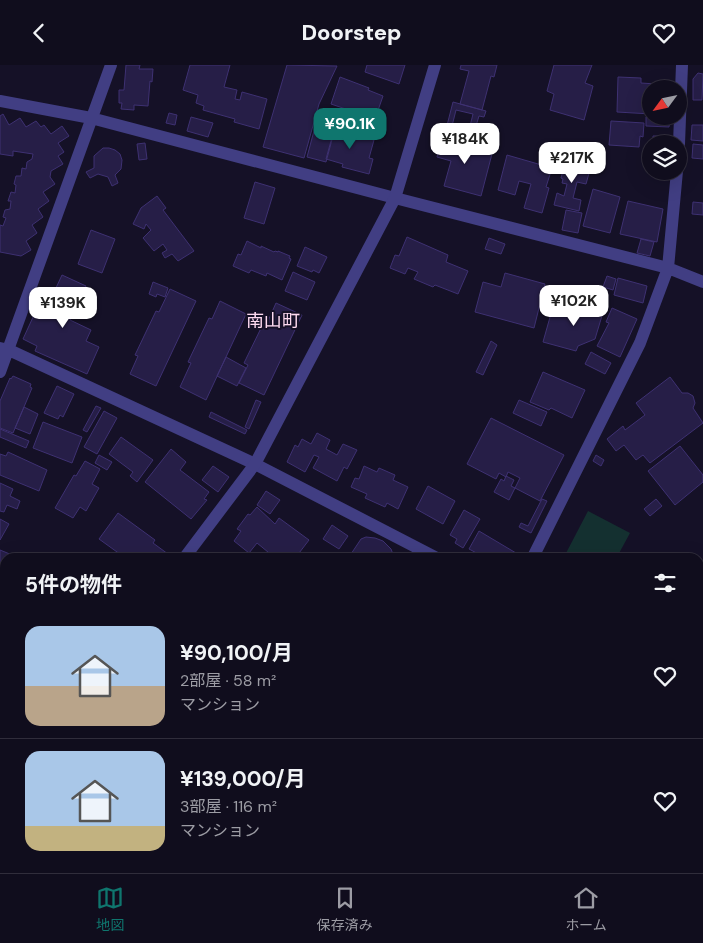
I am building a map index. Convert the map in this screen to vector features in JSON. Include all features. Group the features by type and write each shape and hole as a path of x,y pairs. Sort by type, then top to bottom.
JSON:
{"street":[{"path":"0,372 5,349 111,65"},
{"path":"188,553 255,464 394,198 435,65"},
{"path":"679,135 682,65"},
{"path":"0,101 91,118 668,268 703,282"},
{"path":"535,553 640,343 668,268 676,180"},
{"path":"5,349 255,464 427,553"}],"green space":[{"path":"588,511 630,533 619,553 566,553"}],"building":[{"path":"126,65 140,65 139,69 153,69 148,106 134,105 134,110 121,109 122,103 119,103 119,90 124,90"},
{"path":"190,65 230,65 224,87 237,90 235,99 240,100 242,92 267,99 259,129 234,122 235,119 203,110 204,106 196,103 198,95 183,90"},
{"path":"287,65 337,66 319,104 304,158 263,147"},
{"path":"367,65 405,65 399,84 365,72"},
{"path":"461,65 497,65 494,77 491,76 482,110 460,104 469,71 460,69"},
{"path":"554,65 592,65 585,83 593,86 584,120 550,110 554,94 547,91"},
{"path":"698,73 703,74 702,100 693,100 693,79"},
{"path":"340,77 369,88 368,90 383,96 375,119 331,104"},
{"path":"618,77 641,78 642,113 617,112"},
{"path":"453,102 486,111 484,117 479,116 473,136 495,142 492,150 444,137","holes":["456,110 473,114 468,134 451,130"]},
{"path":"319,112 338,117 326,162 307,157"},
{"path":"169,113 177,115 175,125 166,123"},
{"path":"3,114 9,125 20,118 26,127 36,121 41,127 44,125 51,134 62,126 69,136 58,143 64,152 58,156 63,164 51,171 50,177 55,184 43,192 49,201 38,209 43,217 32,225 37,233 26,241 31,250 21,256 0,252 0,225 3,226 6,218 3,217 5,210 10,209 11,201 8,201 11,192 15,193 16,185 14,184 16,176 21,176 22,168 26,169 27,162 32,159 33,154 13,151 13,156 0,154 0,116"},
{"path":"191,117 213,123 208,137 187,131"},
{"path":"611,121 642,123 644,125 639,147 609,145"},
{"path":"336,123 352,127 350,134 374,140 369,158 373,159 369,174 342,167 343,164 326,159"},
{"path":"646,125 669,125 669,127"},
{"path":"692,125 703,125 703,141 691,140"},
{"path":"442,137 493,150 481,196 444,186 451,161 437,157"},
{"path":"145,143 147,159 139,160 137,144"},
{"path":"693,144 703,145 703,159 692,158"},
{"path":"103,148 115,150 120,154 122,160 121,169 115,175 118,183 112,186 108,177 98,174 90,178 86,172 94,168 94,156"},
{"path":"507,155 552,168 546,187 549,188 542,213 524,208 531,184 519,181 515,195 498,190"},
{"path":"566,159 591,166 586,184 577,182 573,198 581,200 579,211 554,205 557,193 564,196 567,184 562,183 563,179 561,178"},
{"path":"255,182 275,188 264,224 244,218"},
{"path":"593,189 620,197 610,233 583,226"},
{"path":"157,196 166,208 163,210 194,251 178,261 172,254 165,258 162,253 167,250 163,244 154,251 143,238 151,230 146,224 144,229 133,224 141,208"},
{"path":"628,201 663,209 657,242 620,234"},
{"path":"693,202 703,203 703,215 692,214"},
{"path":"566,210 582,213 578,233 562,230"},
{"path":"91,230 115,239 102,273 78,264"},
{"path":"407,237 448,255 446,262 468,271 458,294 414,279 418,272 408,268 405,274 390,268 395,255 399,256"},
{"path":"489,238 505,244 501,254 485,249"},
{"path":"641,239 654,242 650,256 637,253"},
{"path":"247,241 261,248 261,246 290,256 289,258 291,259 282,280 267,273 266,276 251,270 249,273 233,266 238,254 241,255"},
{"path":"305,247 327,257 319,273 297,266"},
{"path":"293,272 315,282 307,300 285,291"},
{"path":"505,273 545,284 534,328 475,312 483,282 501,287"},
{"path":"62,275 86,286 70,320 91,330 86,341 99,347 87,374 35,351 37,346 23,339 34,315 42,318"},
{"path":"607,276 616,279 613,290 603,287"},
{"path":"618,278 647,286 643,303 614,295"},
{"path":"153,282 168,288 165,297 157,294 156,297 149,294"},
{"path":"585,288 605,293 601,306 582,300"},
{"path":"170,289 196,301 156,386 130,374 138,356 135,355 156,311 159,312"},
{"path":"220,301 246,314 206,400 180,387 191,363 188,362 209,318 212,319"},
{"path":"581,302 604,309 595,339 578,346 576,351 543,342 552,310 564,314 579,309"},
{"path":"276,303 302,315 264,395 239,383 248,365 244,363 265,320 268,321"},
{"path":"612,308 637,319 620,357 597,346 609,323 606,322"},
{"path":"491,341 497,345 483,375 476,372"},
{"path":"591,352 611,363 605,374 585,364"},
{"path":"226,357 246,368 237,386 217,376"},
{"path":"543,372 585,390 572,418 551,408 549,410 530,402"},
{"path":"13,376 31,384 30,387 32,388 13,433 0,428 0,401 10,378"},
{"path":"670,377 682,393 688,393 693,396 695,403 693,408 703,423 650,463 643,455 636,460 624,445 616,451 607,439 623,426 625,430 645,415 636,403"},
{"path":"57,386 74,394 63,417 60,415 58,419 44,413"},
{"path":"256,400 261,402 249,429 245,427"},
{"path":"519,400 547,412 541,426 513,413"},
{"path":"96,406 101,408 87,432 83,430"},
{"path":"24,407 38,414 30,434 15,428"},
{"path":"104,411 117,418 97,454 84,447"},
{"path":"211,412 247,430 245,434 209,417"},
{"path":"491,418 564,455 540,501 515,488 520,478 508,472 506,477 499,473 496,479 467,464"},
{"path":"43,422 82,437 72,463 33,448"},
{"path":"0,429 29,441 26,448 0,437"},
{"path":"317,433 330,440 326,449 337,455 343,444 357,450 347,469 344,467 337,481 313,468 319,457 314,455 305,472 287,462 295,445 298,447 302,439 311,444"},
{"path":"121,437 153,460 137,482 130,476 133,472 109,454"},
{"path":"680,446 703,475 703,482 675,505 648,471"},
{"path":"171,449 186,462 180,470 209,492 204,499 207,500 191,519 145,482"},
{"path":"8,452 47,470 39,491 0,475 0,454 6,456"},
{"path":"99,455 112,462 107,470 95,463"},
{"path":"596,455 604,460 601,466 593,461"},
{"path":"85,461 100,469 92,484 99,488 86,511 80,507 73,518 55,508 74,475 76,476"},
{"path":"213,466 229,477 218,492 202,480"},
{"path":"364,466 377,472 379,468 395,475 393,480 408,487 398,509 387,503 385,507 365,498 367,494 351,487 355,478 359,479"},
{"path":"506,476 514,480 511,486 515,488 509,500 494,492 501,479 504,481"},
{"path":"0,483 13,489 10,496 20,501 17,509 7,505 4,512 0,511"},
{"path":"428,486 455,501 443,524 416,509"},
{"path":"266,491 280,500 270,514 257,505"},
{"path":"542,499 547,501 531,533 519,527 521,523 528,526"},
{"path":"656,499 662,506 650,516 644,509"},
{"path":"257,507 275,524 279,518 309,540 299,553 269,553 257,543 249,553 234,541 241,531 237,529 248,514 250,515"},
{"path":"464,510 480,519 463,548 455,543 457,539 450,535"},
{"path":"118,513 155,540 153,543 167,553 118,553 99,539"},
{"path":"0,519 9,524 0,540"},
{"path":"332,525 348,536 339,549 323,539"},
{"path":"479,531 516,553 476,553 469,549"},
{"path":"366,537 383,541 392,553 352,553 361,539"}],"district":[{"name":"南山町","path":"273,321"}]}
